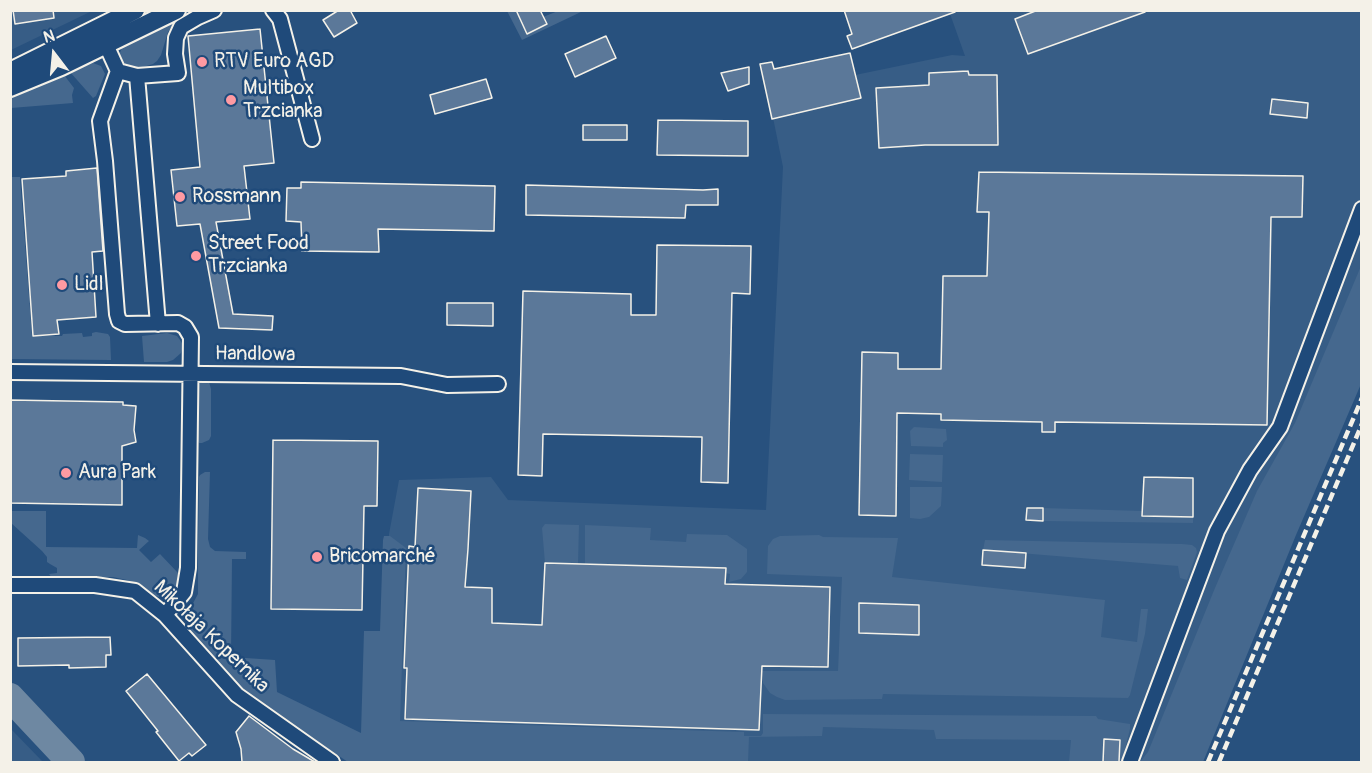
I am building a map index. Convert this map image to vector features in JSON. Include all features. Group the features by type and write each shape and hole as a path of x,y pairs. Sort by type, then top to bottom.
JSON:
{"main road":[{"path":"10,87 62,66 135,10"},
{"path":"102,36 154,10"},
{"path":"10,72 176,10"}],"street":[{"path":"118,71 137,76 178,73 175,54 176,38 181,27 214,10"},
{"path":"273,10 280,19 312,139"},
{"path":"102,36 118,71 100,121 119,321 125,324 178,323 185,327 191,337 188,568 184,592 165,615"},
{"path":"137,76 158,324"},
{"path":"1130,762 1217,531 1250,470 1280,427 1362,209"},
{"name":"Handlowa","path":"10,372 401,376 447,385 498,384"},
{"name":"Mikołaja Kopernika","path":"10,585 95,585 135,591 165,615 237,695 332,762"}],"shaded area":[{"path":"11,11 92,11 11,50"},
{"path":"507,11 516,11 527,34 546,25 543,17 558,11 583,11 522,40"},
{"path":"949,11 1361,11 1361,295 1156,762 405,762 384,746 389,534 399,480 491,477 508,500 766,510 783,167 768,93 952,55 965,56"},
{"path":"182,14 183,17 176,21 168,32 157,61 135,69 126,67 120,58 123,44"},
{"path":"93,63 101,66 105,74 93,98 70,72"},
{"path":"64,75 74,88 73,103 11,108 11,97"},
{"path":"11,177 20,177 32,336 82,333 83,337 92,336 92,333 96,332 108,334 111,360 11,359"},
{"path":"1361,266 1361,384 1203,762 1140,762 1148,752 1257,491 1295,423"},
{"path":"167,333 177,336 180,340 183,345 181,353 167,362 144,362 142,336"},
{"path":"207,380 211,389 211,436 209,440 199,443 196,438 197,386"},
{"path":"914,427 946,429 947,440 943,443 943,447 911,446 910,431"},
{"path":"910,454 943,455 942,482 909,480"},
{"path":"205,472 210,472 208,539 210,547 215,551 246,552 246,559 232,559 231,657 275,660 277,692 361,733 364,631 380,631 383,540 384,536 390,536 406,548 400,721 744,732 744,736 761,736 763,714 1096,716 1098,719 1130,724 1123,762 1069,762 1071,740 936,739 934,730 823,727 822,736 749,737 748,762 348,762 246,695 188,631 191,629 186,616 198,594 199,477"},
{"path":"910,487 942,487 941,506 929,517 910,518"},
{"path":"1043,508 1142,511 1142,516 1193,517 1193,523 1043,521"},
{"path":"10,511 46,511 46,547 137,548 138,535 149,541 139,550 151,562 160,554 178,573 181,583 172,594 160,597 137,584 113,577 52,578 49,574 57,573 57,568 47,562 47,557 42,551 11,523"},
{"path":"545,524 579,525 578,564 545,563 542,528"},
{"path":"585,525 651,528 650,540 686,542 687,534 727,535 747,549 747,572 741,579 729,582 730,574 725,573 585,565"},
{"path":"819,535 823,537 898,538 892,577 1105,600 1101,637 1137,642 1141,609 1148,609 1145,634 1130,695 1128,698 883,694 882,699 785,700 777,697 770,693 763,683 762,671 838,671 842,577 767,574 768,546 773,539 780,536"},
{"path":"985,540 1182,544 1192,545 1197,552 1187,580 1180,578 1178,566 983,550"},
{"path":"11,729 43,762 11,762"}],"building":[{"path":"13,10 53,10 54,18 15,24"},
{"path":"339,10 350,10 357,23 334,37 323,20"},
{"path":"516,10 540,10 547,24 527,34"},
{"path":"844,10 954,10 955,12 852,49 847,36 852,34"},
{"path":"1038,10 1145,10 1145,12 1028,54 1015,19"},
{"name":"Multibox Trzcianka","path":"260,29 274,163 244,166 250,219 216,222 233,314 273,316 272,330 219,328 200,224 177,226 171,170 200,167 188,36"},
{"path":"606,36 616,58 575,77 565,54"},
{"path":"850,53 861,98 772,119 760,64 772,62 774,69"},
{"path":"749,67 749,84 728,91 721,73"},
{"path":"968,71 969,75 997,75 998,145 925,145 879,148 876,88 929,85 929,73"},
{"path":"486,79 492,98 435,114 430,95"},
{"path":"1272,99 1308,103 1307,118 1270,114"},
{"path":"658,120 748,121 748,156 657,155"},
{"path":"583,125 627,125 627,140 583,140"},
{"name":"Lidl","path":"97,168 103,251 92,252 96,317 57,320 59,334 33,336 22,179 66,176 66,171"},
{"path":"979,172 1303,176 1302,217 1271,217 1267,425 1055,422 1055,432 1042,432 1042,422 941,420 941,414 897,413 896,516 859,515 862,352 898,353 898,369 941,369 943,276 987,276 989,212 977,212"},
{"path":"301,182 495,186 494,231 378,229 379,252 302,251 301,222 286,221 287,188 301,188"},
{"path":"526,185 718,189 718,205 686,205 685,218 526,215"},
{"path":"657,245 751,246 750,294 732,293 728,483 701,482 702,437 543,434 542,476 518,475 523,291 631,294 631,315 656,315"},
{"path":"447,303 493,303 493,326 447,325"},
{"name":"Aura Park","path":"10,400 123,402 123,405 136,406 134,430 136,442 122,446 122,505 10,503"},
{"name":"Bricomarché","path":"273,440 378,441 377,506 364,506 362,610 271,609"},
{"path":"1144,477 1193,478 1193,517 1142,516"},
{"path":"418,488 471,491 465,587 492,588 492,623 542,625 545,563 726,568 725,584 830,587 828,667 762,666 759,730 405,719 407,668 404,668 409,546 415,547"},
{"path":"1027,508 1043,508 1043,521 1026,520"},
{"path":"983,550 1026,553 1025,568 982,565"},
{"path":"859,603 919,605 919,635 859,633"},
{"path":"110,637 111,655 106,655 106,667 18,666 18,638"},
{"path":"147,674 206,745 192,756 189,753 179,761 126,691"},
{"path":"249,716 293,749 315,762 242,762 236,732"},
{"path":"1104,739 1120,740 1119,762 1103,762"}],"waterway":[{"path":"10,697 71,762"}],"railway":[{"path":"1208,762 1362,398"},
{"path":"1219,762 1362,424"}],"place":[{"name":"RTV Euro AGD","path":"202,62"},
{"name":"Multibox Trzcianka","path":"231,100"},
{"name":"Rossmann","path":"180,197"},
{"name":"Street Food Trzcianka","path":"196,256"},
{"name":"Lidl","path":"62,285"},
{"name":"Aura Park","path":"66,473"},
{"name":"Bricomarché","path":"317,557"}]}
